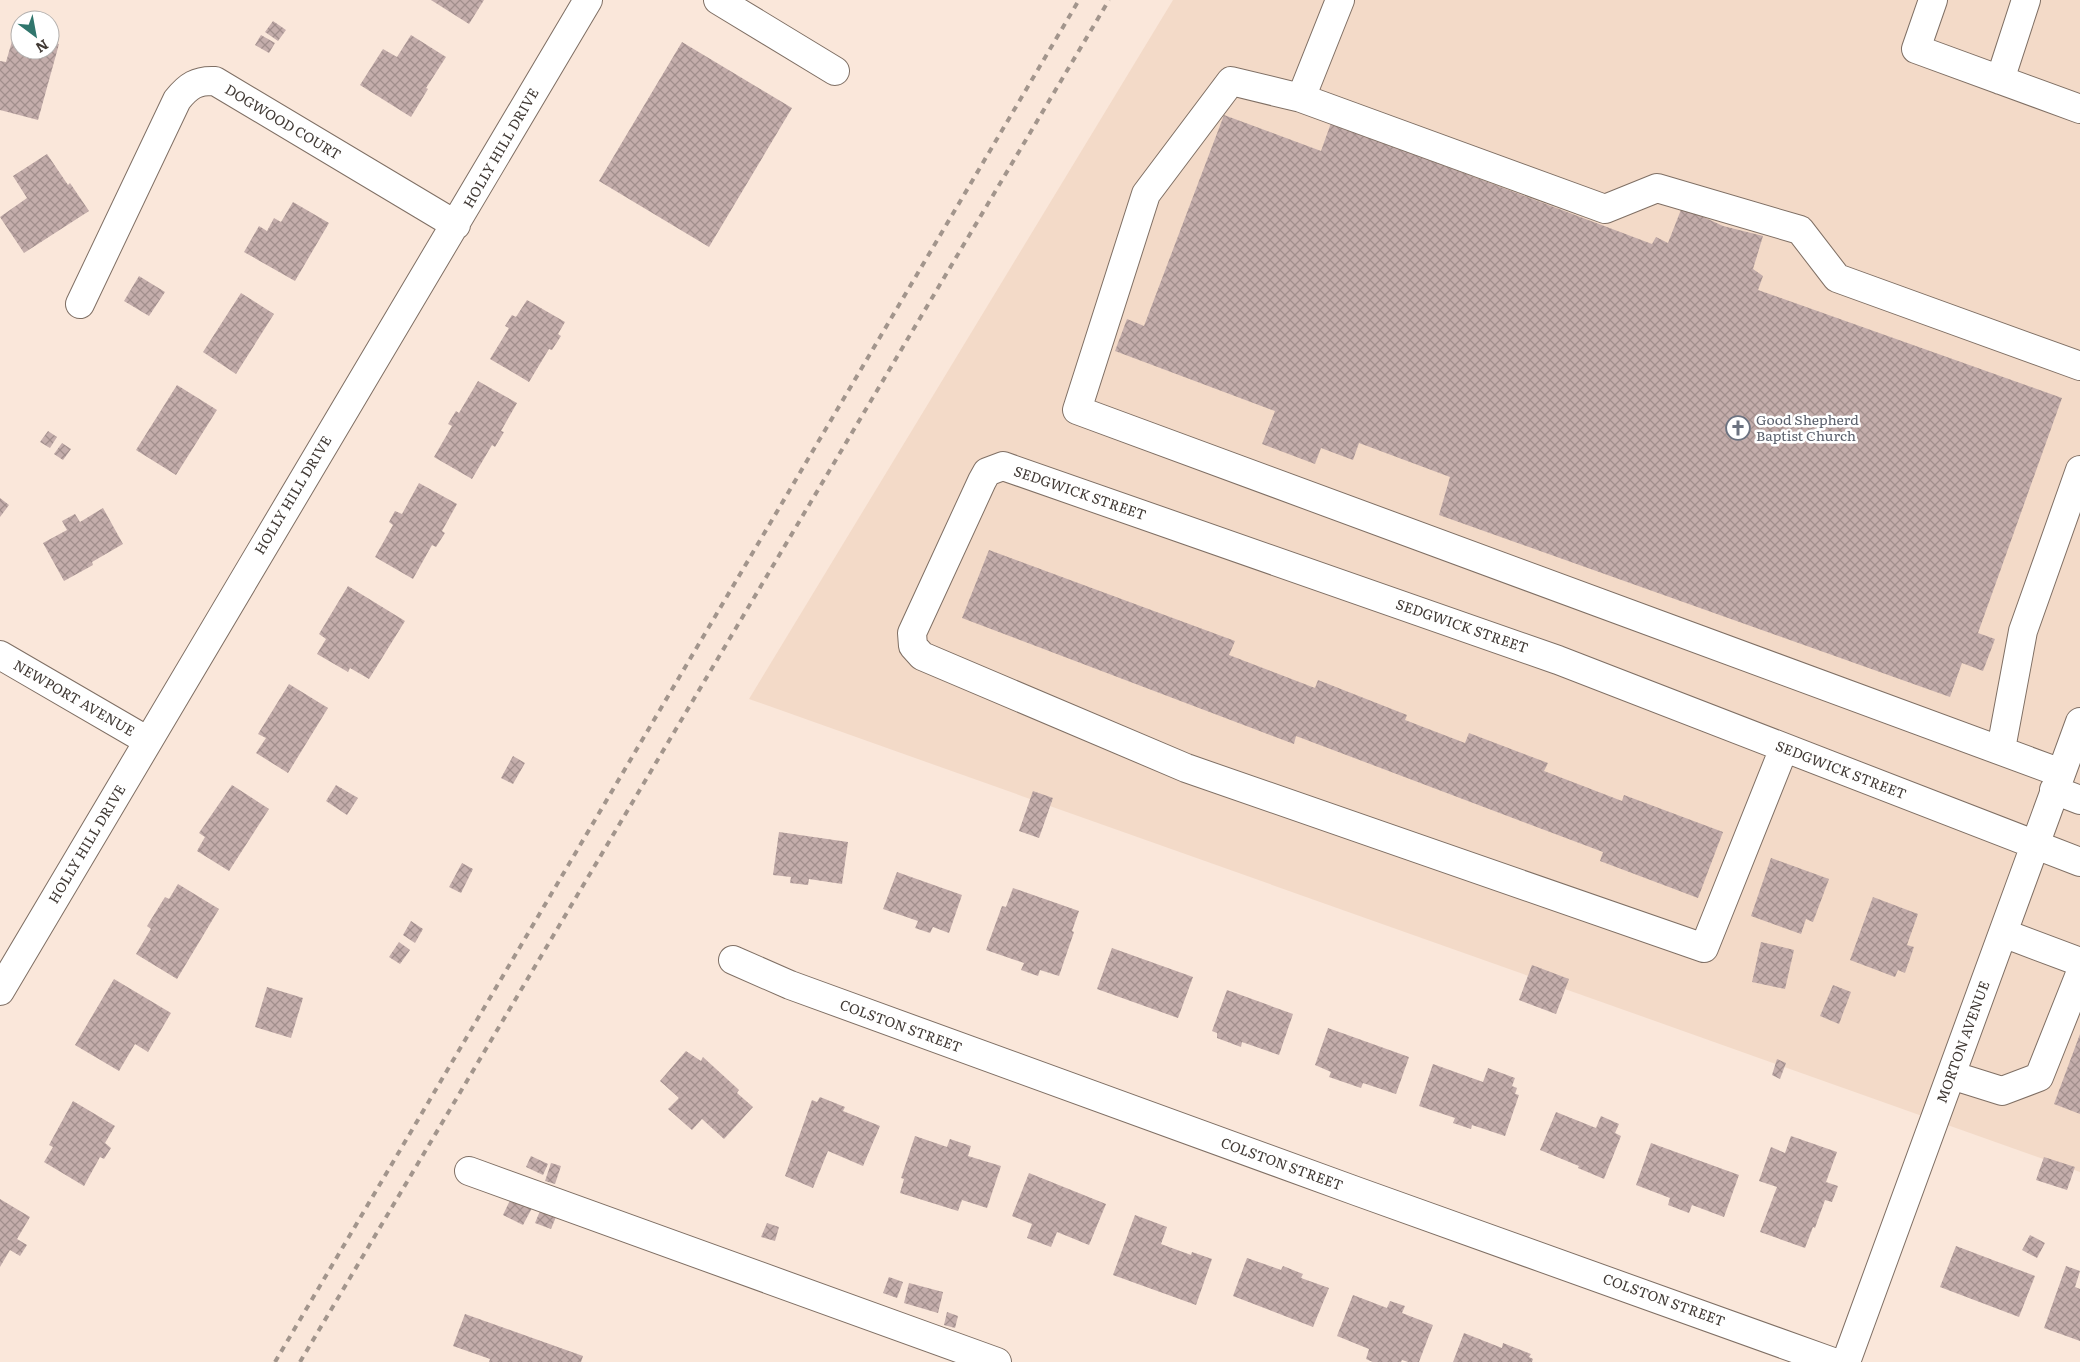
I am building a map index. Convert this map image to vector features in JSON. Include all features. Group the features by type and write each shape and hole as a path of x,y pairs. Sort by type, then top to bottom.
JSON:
{"street":[{"name":"HOLLY HILL DRIVE","path":"0,991 588,0"},
{"path":"718,0 835,71"},
{"path":"1301,98 1340,0"},
{"path":"1933,0 1916,49 2080,109"},
{"path":"2000,80 2026,0"},
{"name":"DOGWOOD COURT","path":"80,304 177,100 186,88 201,81 215,81 456,225"},
{"path":"2080,366 1837,278 1800,230 1657,188 1605,209 1301,98 1231,81 1146,194 1077,410 2000,749 2057,781 2080,800"},
{"name":"SEDGWICK STREET","path":"1784,748 1704,948 1186,768 922,656 913,646 912,633 982,481 988,472 1003,466 1558,660 2080,862"},
{"path":"2000,749 2023,631 2080,470"},
{"name":"NEWPORT AVENUE","path":"0,656 148,742"},
{"name":"MORTON AVENUE","path":"1846,1362 2004,933 2057,781 2078,731"},
{"path":"2004,933 2080,962"},
{"name":"COLSTON STREET","path":"733,960 790,985 1833,1362"},
{"path":"1951,1075 2002,1090 2039,1077 2080,974"},
{"path":"469,1171 997,1362"}],"shaded area":[{"path":"1173,0 2080,0 2080,1172 749,699"}],"building":[{"path":"431,0 484,0 469,24"},
{"path":"273,21 286,30 278,41 265,32"},
{"path":"261,35 275,43 269,53 255,45"},
{"path":"411,35 446,57 426,88 428,89 411,117 360,85 383,49 397,57"},
{"path":"682,42 792,108 709,247 599,181"},
{"path":"10,48 10,60 55,60 38,120 0,110 0,61 6,62"},
{"path":"1224,115 1321,151 1331,123 1652,244 1656,237 1668,243 1682,207 1723,226 1763,236 1753,269 1763,276 1758,290 2062,398 1978,633 1995,639 1983,671 1962,663 1950,697 1439,515 1450,477 1359,443 1353,460 1321,448 1315,464 1262,444 1275,411 1115,351 1127,319 1144,326"},
{"path":"47,154 89,211 24,253 0,217 27,198 13,176"},
{"path":"293,202 329,223 295,281 244,252 259,226 267,231 274,218 281,222"},
{"path":"139,276 165,292 149,316 124,301"},
{"path":"241,293 274,314 236,374 203,352"},
{"path":"527,300 565,322 558,334 561,336 552,350 549,349 529,382 490,359 509,328 505,326 512,315 516,317"},
{"path":"478,381 517,403 501,431 504,432 495,447 492,445 472,479 434,457 452,426 448,424 456,411 459,413"},
{"path":"177,385 217,410 176,475 136,450"},
{"path":"48,431 57,437 50,448 40,442"},
{"path":"62,443 71,449 63,460 54,454"},
{"path":"419,483 457,504 442,531 445,533 436,547 432,545 413,579 375,557 393,525 389,522 395,511 402,514"},
{"path":"0,498 9,505 0,517"},
{"path":"103,508 123,544 92,562 93,565 64,581 43,543 67,530 62,521 75,514 80,522"},
{"path":"989,550 1235,641 1229,655 1315,688 1318,680 1407,715 1405,720 1465,743 1469,733 1548,763 1544,771 1622,801 1624,795 1723,832 1698,898 1600,861 1603,852 1296,736 1294,744 962,618"},
{"path":"348,586 405,621 369,679 350,668 348,672 317,654 326,639 319,634"},
{"path":"289,684 328,708 288,773 256,753 266,738 258,734"},
{"path":"513,756 525,763 513,784 501,778"},
{"path":"232,785 269,809 229,871 197,851 205,837 199,833"},
{"path":"336,785 358,798 347,815 326,801"},
{"path":"1033,791 1053,798 1039,838 1019,831"},
{"path":"779,832 848,842 842,884 809,879 808,885 790,883 791,877 773,875"},
{"path":"1771,858 1829,879 1813,922 1806,919 1801,934 1751,916"},
{"path":"462,863 473,869 461,893 449,887"},
{"path":"897,872 962,895 949,933 933,927 930,933 915,928 918,921 883,909"},
{"path":"178,884 219,909 177,979 136,954 151,929 147,926 165,897 169,899"},
{"path":"1013,888 1079,911 1059,976 1040,970 1038,976 1021,970 1024,963 986,950 1002,906 1006,907"},
{"path":"1873,897 1918,914 1907,945 1914,947 1905,973 1898,970 1895,977 1850,960"},
{"path":"411,921 423,929 415,943 403,935"},
{"path":"399,942 410,950 400,964 389,957"},
{"path":"1761,942 1794,950 1785,989 1752,982"},
{"path":"1112,948 1193,977 1178,1018 1097,989"},
{"path":"1532,965 1569,979 1556,1014 1519,1000"},
{"path":"114,979 171,1013 148,1052 135,1044 119,1071 75,1045"},
{"path":"1833,985 1851,992 1839,1024 1820,1016"},
{"path":"267,987 303,998 291,1038 255,1027"},
{"path":"1227,990 1293,1014 1279,1055 1242,1042 1241,1047 1217,1038 1217,1033 1212,1031"},
{"path":"1328,1028 1409,1057 1396,1094 1363,1083 1361,1088 1329,1077 1331,1072 1315,1065"},
{"path":"2080,1034 2080,1114 2054,1104"},
{"path":"686,1051 701,1061 703,1057 739,1090 737,1093 753,1107 724,1139 702,1119 692,1130 668,1109 679,1098 660,1081"},
{"path":"1777,1059 1786,1063 1780,1079 1772,1075"},
{"path":"1433,1064 1483,1082 1488,1068 1515,1078 1512,1086 1517,1088 1515,1094 1519,1095 1505,1136 1472,1125 1471,1129 1453,1123 1455,1118 1419,1106"},
{"path":"820,1097 845,1107 843,1111 880,1126 863,1166 828,1151 813,1188 785,1176 812,1100 817,1102"},
{"path":"73,1101 115,1126 105,1143 111,1148 104,1159 100,1157 84,1186 44,1162 53,1147 49,1145"},
{"path":"1556,1112 1596,1128 1601,1116 1619,1124 1615,1133 1621,1136 1604,1179 1578,1168 1579,1166 1540,1150"},
{"path":"915,1136 947,1147 950,1139 971,1146 968,1156 1001,1166 987,1208 962,1200 958,1211 900,1193 904,1179 901,1178"},
{"path":"1791,1136 1837,1152 1826,1182 1838,1186 1832,1202 1825,1200 1815,1228 1813,1227 1805,1248 1760,1232 1777,1187 1759,1181 1771,1147 1785,1153"},
{"path":"1651,1143 1739,1175 1724,1217 1692,1205 1689,1213 1668,1205 1670,1198 1636,1185"},
{"path":"531,1156 548,1164 543,1175 526,1167"},
{"path":"2044,1157 2075,1167 2067,1190 2036,1180"},
{"path":"551,1163 561,1166 555,1184 545,1181"},
{"path":"1029,1173 1106,1204 1089,1245 1057,1232 1051,1247 1027,1238 1032,1224 1012,1216"},
{"path":"511,1198 532,1208 523,1225 503,1215"},
{"path":"0,1199 30,1217 17,1239 27,1245 20,1256 10,1250 0,1267"},
{"path":"540,1211 556,1217 551,1229 535,1223"},
{"path":"1135,1215 1167,1227 1161,1244 1191,1255 1192,1252 1212,1259 1196,1305 1113,1275"},
{"path":"767,1223 779,1227 775,1241 761,1237"},
{"path":"2030,1235 2045,1243 2037,1258 2022,1250"},
{"path":"1956,1246 2035,1276 2019,1317 1940,1287"},
{"path":"1247,1258 1281,1270 1283,1266 1303,1274 1301,1278 1329,1288 1313,1327 1233,1296"},
{"path":"2066,1266 2080,1271 2075,1287 2080,1289 2080,1341 2044,1328"},
{"path":"889,1277 903,1282 897,1298 883,1293"},
{"path":"909,1283 943,1292 938,1313 904,1303"},
{"path":"1353,1295 1387,1308 1390,1301 1405,1306 1402,1313 1433,1325 1419,1362 1402,1360 1401,1362 1373,1362 1366,1359 1369,1349 1337,1336"},
{"path":"947,1312 958,1316 955,1328 944,1325"},
{"path":"465,1314 583,1356 581,1362 489,1362 490,1359 453,1346"},
{"path":"1464,1333 1502,1348 1503,1343 1531,1354 1529,1357 1533,1359 1532,1362 1453,1362"}],"railway":[{"path":"275,1362 1079,0"},
{"path":"300,1362 1109,0"}],"place":[{"name":"Good Shepherd Baptist Church","path":"1738,428"}]}
